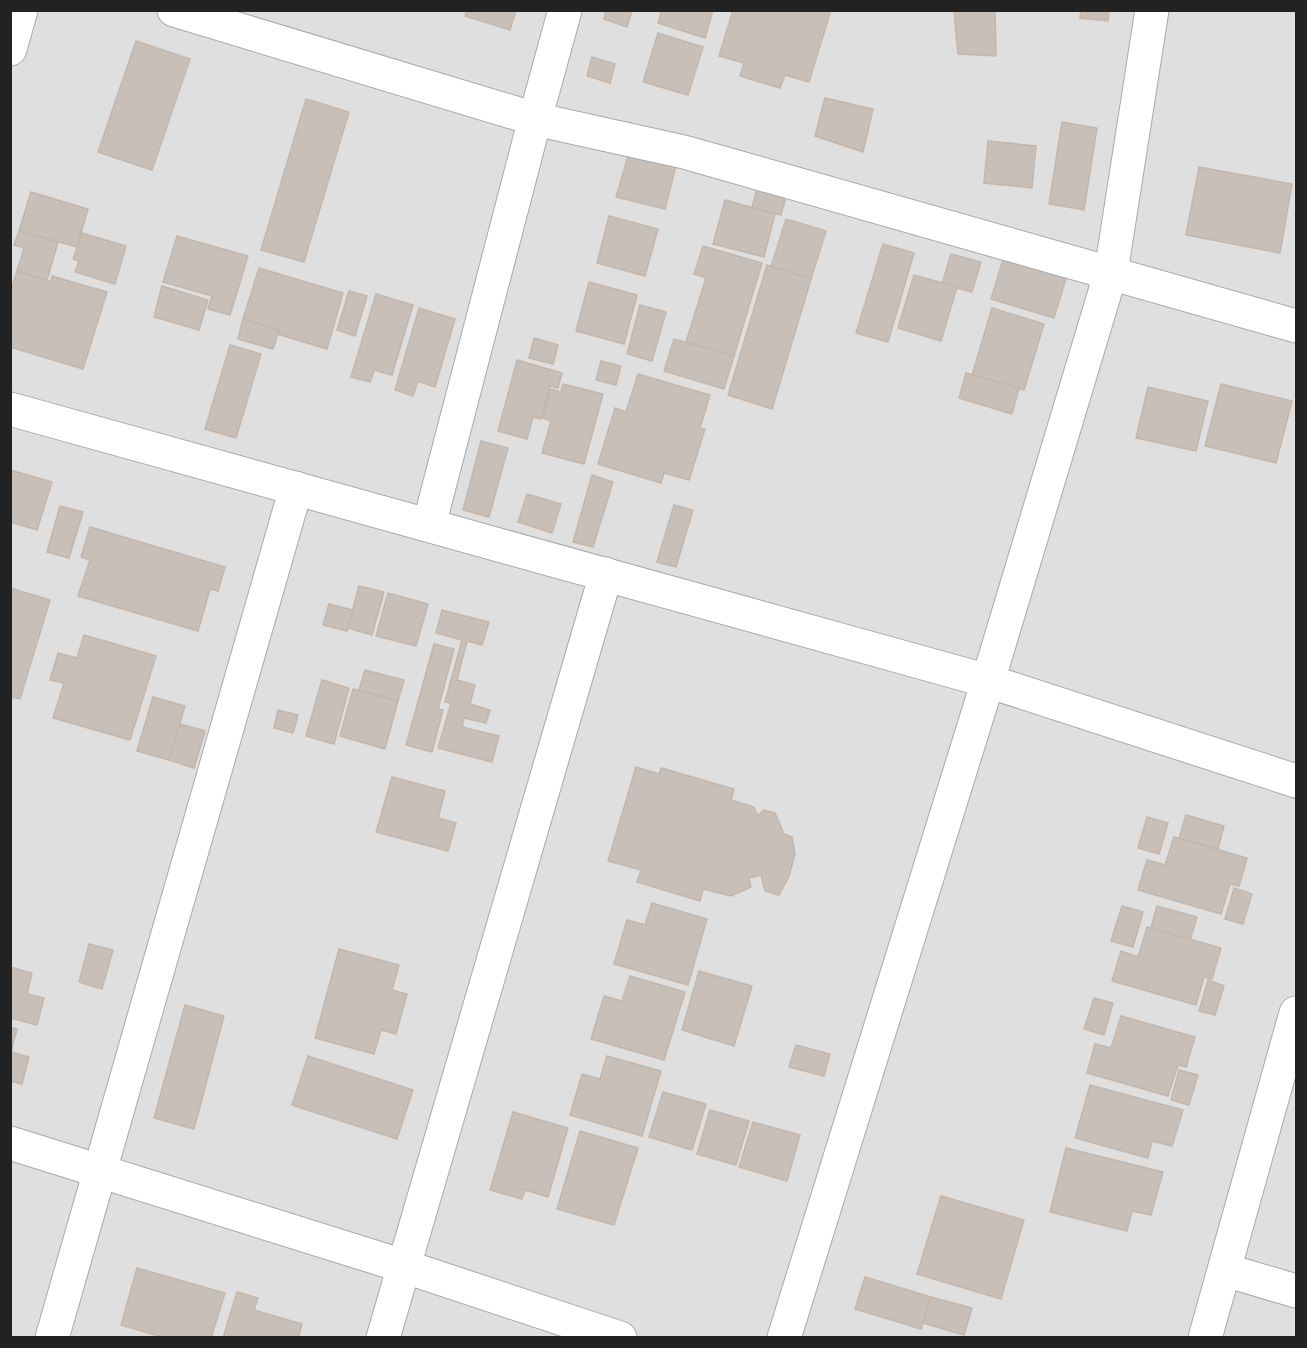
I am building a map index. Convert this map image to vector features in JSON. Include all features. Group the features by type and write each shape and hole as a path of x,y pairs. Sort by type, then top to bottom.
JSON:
{"street":[{"path":"10,49 21,10"},
{"path":"174,10 535,119 684,152 1296,326"},
{"path":"429,525 565,10"},
{"path":"784,1338 988,681 1111,272 1152,10"},
{"path":"10,409 988,681 1296,781"},
{"path":"52,1338 296,488"},
{"path":"383,1338 606,574"},
{"path":"1205,1338 1296,1013"},
{"path":"10,1143 404,1266 620,1338"},
{"path":"1225,1270 1296,1291"}],"shaded area":[{"path":"11,11 1296,11 1296,1337 11,1337"}],"building":[{"path":"467,10 516,10 510,30 465,16"},
{"path":"606,10 632,10 627,27 604,19"},
{"path":"662,10 713,10 705,38 658,23"},
{"path":"733,10 831,10 809,82 785,75 780,88 740,76 744,63 719,56"},
{"path":"954,10 995,10 996,56 958,54"},
{"path":"1081,10 1109,10 1108,21 1080,18"},
{"path":"658,33 703,47 688,95 643,82"},
{"path":"136,41 190,59 152,170 98,152"},
{"path":"592,57 615,64 610,83 587,76"},
{"path":"825,98 873,109 863,152 815,136"},
{"path":"306,99 349,112 304,262 261,250"},
{"path":"1062,122 1097,128 1084,210 1049,204"},
{"path":"988,141 1036,146 1032,188 984,183"},
{"path":"629,153 676,166 665,209 616,197"},
{"path":"1199,167 1292,184 1280,253 1186,235"},
{"path":"757,189 786,197 781,215 752,207"},
{"path":"31,192 88,209 77,247 19,231"},
{"path":"725,200 775,214 764,257 713,244"},
{"path":"609,216 658,229 645,276 597,263"},
{"path":"786,219 826,231 811,279 771,267"},
{"path":"19,231 58,242 47,280 17,271 24,248 14,245"},
{"path":"82,233 126,246 115,284 75,272 79,261 73,259"},
{"path":"177,236 248,256 230,315 208,309 212,296 163,282"},
{"path":"883,244 914,253 888,342 856,333"},
{"path":"703,246 762,263 734,356 686,342 706,278 694,274"},
{"path":"951,254 981,262 972,292 942,284"},
{"path":"1004,256 1067,275 1054,318 991,299"},
{"path":"767,265 811,279 772,409 728,395"},
{"path":"259,268 343,293 327,349 277,334 279,330 243,319"},
{"path":"17,271 51,282 52,276 107,292 83,369 10,347 10,293"},
{"path":"914,275 957,287 941,341 898,328"},
{"path":"589,282 637,295 624,344 576,331"},
{"path":"162,286 208,300 199,330 154,317"},
{"path":"349,291 367,296 355,336 337,330"},
{"path":"376,294 413,305 392,375 374,370 370,382 351,377"},
{"path":"640,305 666,312 652,361 627,354"},
{"path":"419,308 455,319 435,387 418,381 413,396 395,390"},
{"path":"992,308 1044,324 1024,390 972,375"},
{"path":"243,319 279,330 273,349 238,339"},
{"path":"534,338 558,345 553,364 529,358"},
{"path":"674,339 734,356 724,389 664,371"},
{"path":"230,345 261,354 236,438 205,429"},
{"path":"517,360 562,373 558,388 550,386 541,419 533,417 527,439 498,431"},
{"path":"601,361 621,366 616,385 596,380"},
{"path":"966,373 1019,388 1012,414 959,398"},
{"path":"638,374 710,395 700,428 705,429 689,480 664,473 661,483 598,464 615,408 626,412"},
{"path":"563,384 603,394 584,464 542,453 551,421 543,418 550,389 561,392"},
{"path":"1221,384 1292,401 1276,463 1205,446"},
{"path":"1148,387 1208,401 1196,451 1136,438"},
{"path":"481,441 508,448 489,517 463,510"},
{"path":"10,470 52,482 37,530 10,522"},
{"path":"592,475 613,482 593,547 573,542"},
{"path":"527,494 561,504 552,533 518,522"},
{"path":"674,505 693,510 676,567 657,562"},
{"path":"60,506 83,512 69,558 47,552"},
{"path":"90,527 225,567 218,591 210,589 198,631 78,596 90,560 81,557"},
{"path":"359,586 384,592 372,635 348,628"},
{"path":"10,588 50,600 20,699 10,697"},
{"path":"388,593 428,604 416,646 376,636"},
{"path":"329,604 353,610 347,631 323,625"},
{"path":"442,610 489,622 482,645 467,641 457,680 475,685 470,704 490,710 486,723 464,718 462,727 499,736 492,762 438,748 451,703 445,702 462,640 436,633"},
{"path":"84,635 156,656 130,740 53,718 64,683 50,680 58,653 77,658"},
{"path":"434,644 454,649 438,709 443,710 432,752 406,745"},
{"path":"365,670 404,680 398,701 359,690"},
{"path":"322,680 349,688 334,744 306,736"},
{"path":"353,689 398,701 385,749 340,736"},
{"path":"153,697 185,706 169,760 137,751"},
{"path":"278,710 298,715 293,733 274,728"},
{"path":"180,724 205,731 194,768 169,760"},
{"path":"636,767 659,774 661,768 734,789 731,800 754,807 757,816 764,810 775,813 784,834 792,837 795,854 789,876 779,895 765,891 761,875 749,878 751,887 731,896 703,889 700,901 637,882 641,870 608,861"},
{"path":"392,777 445,791 438,818 456,823 448,851 376,832"},
{"path":"1186,815 1224,826 1218,849 1179,838"},
{"path":"1147,817 1168,823 1159,854 1138,848"},
{"path":"1174,837 1247,858 1239,886 1230,884 1221,914 1138,890 1147,860 1165,865"},
{"path":"1234,888 1252,894 1243,924 1225,919"},
{"path":"652,903 707,919 688,985 614,964 627,920 645,925"},
{"path":"1122,906 1143,912 1133,947 1111,941"},
{"path":"1157,906 1197,917 1190,940 1151,928"},
{"path":"1147,927 1221,948 1212,979 1204,977 1196,1005 1112,981 1121,951 1138,957"},
{"path":"89,944 113,950 102,989 79,982"},
{"path":"339,949 399,965 392,990 407,994 396,1034 381,1030 374,1054 315,1038"},
{"path":"10,967 32,973 27,994 44,998 37,1025 10,1018"},
{"path":"699,971 752,986 734,1046 682,1030"},
{"path":"630,976 685,992 664,1060 591,1039 604,996 622,1001"},
{"path":"1208,980 1224,986 1215,1015 1199,1011"},
{"path":"1094,998 1113,1003 1104,1035 1084,1029"},
{"path":"185,1005 224,1016 194,1129 154,1118"},
{"path":"1121,1016 1195,1037 1186,1067 1178,1065 1168,1096 1087,1073 1095,1044 1111,1048"},
{"path":"10,1027 17,1029 11,1052 29,1057 22,1084 10,1081"},
{"path":"796,1045 830,1054 824,1076 789,1067"},
{"path":"308,1056 413,1090 397,1139 292,1105"},
{"path":"607,1056 661,1071 642,1136 570,1115 582,1074 600,1079"},
{"path":"1179,1070 1198,1075 1189,1105 1171,1100"},
{"path":"1090,1085 1183,1110 1172,1146 1152,1141 1148,1158 1075,1138"},
{"path":"663,1092 706,1104 692,1150 649,1137"},
{"path":"710,1110 749,1121 736,1165 697,1154"},
{"path":"513,1112 568,1128 548,1197 525,1190 522,1199 490,1190"},
{"path":"753,1122 800,1135 787,1181 739,1167"},
{"path":"580,1131 638,1148 614,1225 557,1209"},
{"path":"1066,1148 1163,1172 1151,1215 1132,1211 1127,1231 1050,1212"},
{"path":"941,1196 1024,1220 1001,1299 917,1274"},
{"path":"137,1268 225,1293 211,1338 165,1338 121,1325"},
{"path":"865,1277 931,1297 921,1329 855,1309"},
{"path":"237,1292 258,1298 254,1310 302,1324 298,1338 223,1338"},
{"path":"931,1297 972,1308 964,1335 923,1323"}]}
